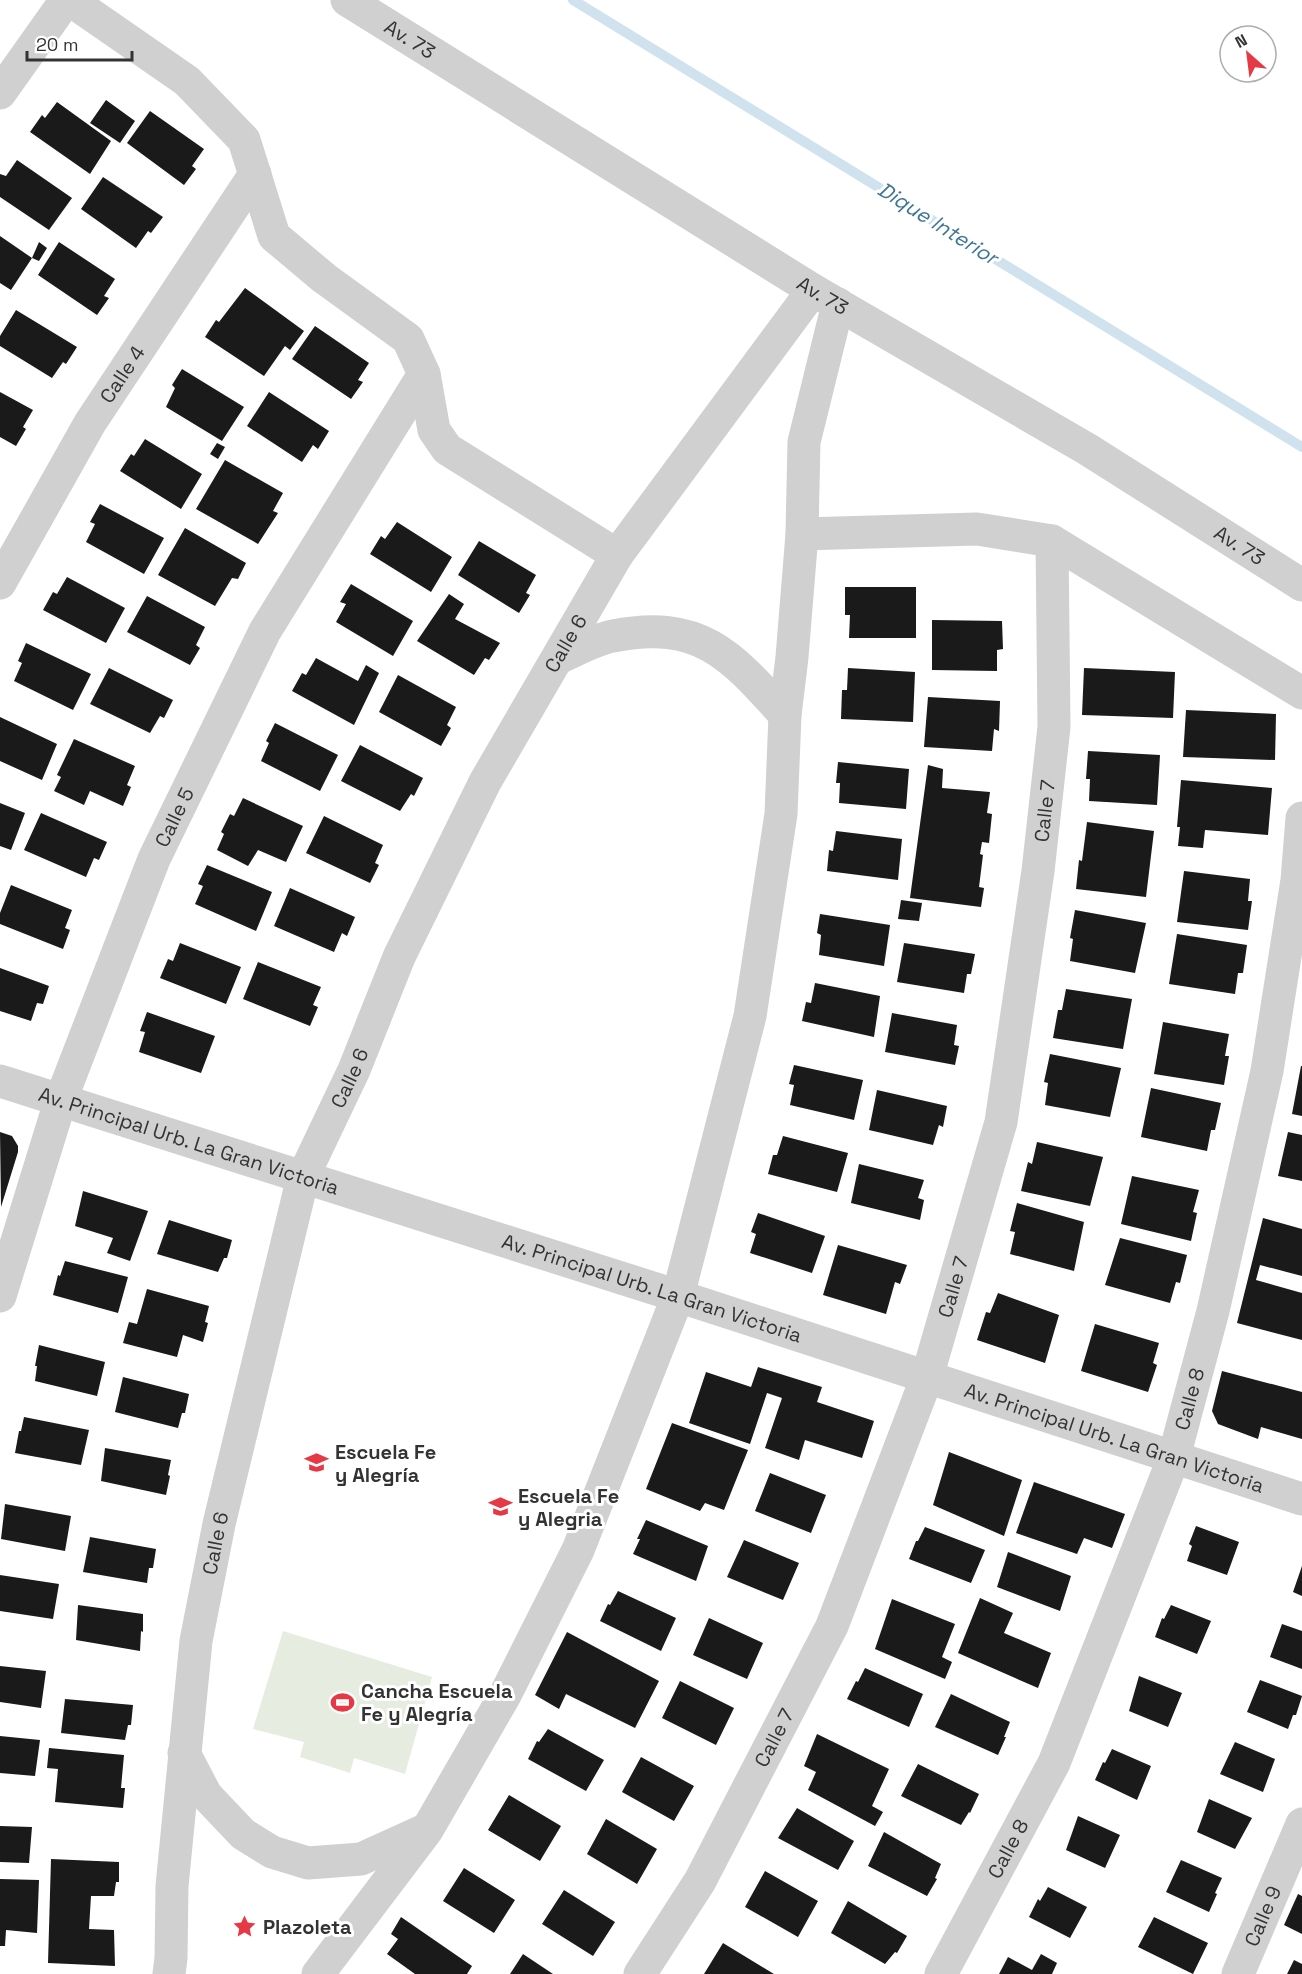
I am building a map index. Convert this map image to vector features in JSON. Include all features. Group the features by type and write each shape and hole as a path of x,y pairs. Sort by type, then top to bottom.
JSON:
{"street":[{"path":"0,93 68,0 187,81 244,140 274,236 324,278 408,339 424,374 434,430 447,449 617,555"},
{"name":"Av. 73","path":"347,0 825,297 1087,448 1302,585"},
{"name":"Calle 4","path":"0,583 90,423 255,174"},
{"path":"332,1969 427,1830 505,1695 578,1550 678,1296 750,1016 781,814 785,715 802,534 804,442 825,297"},
{"name":"Calle 6","path":"169,1974 172,1886 196,1641 219,1524 303,1177 354,1071 399,957 484,782 617,555 825,297"},
{"name":"Calle 5","path":"0,1296 60,1102 154,859 265,631 424,374"},
{"path":"802,534 977,529 1052,541 1302,693"},
{"name":"Calle 7","path":"640,1974 700,1881 832,1626 927,1377 1001,1122 1038,871 1054,727 1052,541"},
{"path":"558,658 612,636 647,633 682,634 711,644 750,676 785,715"},
{"name":"Calle 8","path":"941,1974 1054,1763 1174,1457 1213,1311 1267,1071 1297,880 1302,818"},
{"name":"Av. Principal Urb. La Gran Victoria","path":"0,1081 60,1102 678,1296 1302,1499"},
{"path":"184,1753 206,1795 243,1834 272,1852 308,1863 361,1859 427,1830"},
{"name":"Calle 9","path":"1238,1974 1302,1824"}],"shaded area":[{"name":"Cancha Escuela Fe y Alegría","path":"283,1631 432,1677 405,1774 354,1758 350,1773 300,1757 304,1742 253,1729"}],"building":[{"path":"106,100 135,121 120,143 90,123"},
{"path":"57,102 111,141 90,174 30,132 42,115 45,118"},
{"path":"150,111 204,149 192,166 196,169 184,185 127,143"},
{"path":"17,160 72,198 49,230 0,197 0,174 6,176"},
{"path":"103,177 163,217 151,233 148,231 136,248 81,209"},
{"path":"0,236 32,258 11,290 0,283"},
{"path":"39,242 47,248 39,261 32,258"},
{"path":"59,242 115,279 104,296 109,298 97,315 38,275"},
{"path":"245,288 304,331 290,350 285,346 264,376 205,337 216,320 219,322"},
{"path":"16,310 77,347 66,364 63,362 52,378 0,346 0,336"},
{"path":"315,326 369,363 358,380 363,382 351,399 292,359"},
{"path":"182,369 244,407 222,441 166,407 175,388 172,385"},
{"path":"0,392 33,410 16,446 0,437"},
{"path":"269,392 329,431 318,449 313,445 302,462 247,426"},
{"path":"145,439 202,474 181,509 120,471"},
{"path":"217,443 225,447 218,459 210,454"},
{"path":"225,460 283,493 273,511 278,513 258,544 196,509"},
{"path":"100,504 164,538 144,574 86,542 95,524 90,522"},
{"path":"397,522 452,557 431,592 370,554 381,536 385,539"},
{"path":"185,528 246,563 238,579 232,578 215,606 158,575"},
{"path":"479,541 536,575 526,593 530,595 519,613 458,575"},
{"path":"67,577 125,608 106,643 43,610 53,592 57,594"},
{"path":"351,584 413,621 393,656 336,622 346,604 340,602"},
{"path":"845,587 916,587 916,638 849,638 850,615 845,615"},
{"path":"449,594 464,604 455,619 500,643 489,660 485,658 474,675 417,641"},
{"path":"147,596 205,627 196,645 200,648 190,665 127,632"},
{"path":"932,620 1002,621 1003,649 997,650 997,671 932,670"},
{"path":"26,643 91,674 73,710 14,681 22,663 18,661"},
{"path":"316,658 358,681 366,665 379,673 354,725 292,691 302,673 306,675"},
{"path":"109,668 173,700 164,718 160,716 150,733 90,704"},
{"path":"848,668 915,672 913,722 841,719 842,690 847,690"},
{"path":"1084,668 1175,672 1173,718 1082,715"},
{"path":"398,675 456,707 447,725 451,728 441,746 379,712"},
{"path":"928,697 1000,701 999,731 994,729 992,751 924,747"},
{"path":"1186,710 1276,714 1275,760 1183,757"},
{"path":"0,717 57,744 42,780 0,761"},
{"path":"275,723 338,755 320,791 261,761 269,743 266,741"},
{"path":"74,739 135,766 127,785 131,787 123,806 90,791 84,805 54,791 61,777 57,775"},
{"path":"360,745 423,778 414,796 411,794 400,811 341,781"},
{"path":"1088,751 1160,755 1157,805 1089,801 1090,779 1086,779"},
{"path":"838,762 909,769 906,809 839,803 840,783 836,783"},
{"path":"928,765 943,769 942,788 990,792 987,813 992,814 989,843 982,842 980,854 983,855 979,887 984,888 981,907 910,898"},
{"path":"1181,780 1272,788 1268,835 1205,830 1203,848 1178,846 1180,827 1177,827"},
{"path":"243,798 303,826 286,862 258,850 248,866 217,850 224,834 221,832 230,814 234,816"},
{"path":"0,803 25,813 11,850 0,846"},
{"path":"41,813 107,842 99,860 94,858 86,877 24,850"},
{"path":"324,816 383,845 375,863 379,865 370,883 306,853"},
{"path":"1087,822 1154,831 1146,897 1076,889"},
{"path":"836,831 902,839 898,880 827,871 829,850 833,851"},
{"path":"207,865 272,892 256,931 195,904 203,886 198,884"},
{"path":"1184,871 1250,879 1248,901 1252,901 1248,930 1177,922"},
{"path":"11,885 72,910 65,928 70,930 63,949 0,924 0,913"},
{"path":"290,888 355,917 347,936 342,933 334,952 274,926"},
{"path":"901,900 922,903 919,921 898,919"},
{"path":"1075,910 1146,923 1135,973 1070,961 1073,939 1070,938"},
{"path":"820,914 890,925 884,966 819,955 821,935 817,933"},
{"path":"1177,934 1247,945 1243,973 1238,973 1235,994 1169,984"},
{"path":"180,943 241,967 226,1004 160,978 168,959 173,961"},
{"path":"904,943 975,954 971,974 967,974 964,993 897,982"},
{"path":"258,962 321,987 313,1005 318,1007 310,1026 243,999"},
{"path":"0,968 49,986 43,1004 37,1003 31,1021 0,1011"},
{"path":"815,983 880,996 874,1037 802,1021 806,1002 811,1003"},
{"path":"1066,989 1132,999 1123,1049 1053,1038 1058,1010 1062,1010"},
{"path":"147,1012 215,1036 201,1073 139,1052 145,1032 140,1031"},
{"path":"892,1013 957,1025 954,1045 959,1046 955,1065 885,1052"},
{"path":"1163,1022 1229,1034 1225,1056 1229,1056 1224,1085 1154,1074"},
{"path":"1050,1054 1121,1068 1110,1117 1045,1105 1048,1083 1044,1082"},
{"path":"794,1065 863,1080 854,1120 790,1105 794,1085 789,1084"},
{"path":"1302,1066 1302,1116 1292,1114"},
{"path":"1151,1088 1221,1103 1215,1130 1211,1130 1207,1151 1141,1137"},
{"path":"877,1090 947,1106 943,1127 939,1125 933,1145 869,1130"},
{"path":"0,1132 12,1136 18,1146 1,1207"},
{"path":"1288,1132 1302,1135 1302,1181 1278,1176"},
{"path":"783,1136 848,1153 837,1192 768,1174 773,1155 777,1155"},
{"path":"1037,1142 1103,1157 1090,1206 1021,1191 1028,1162 1032,1164"},
{"path":"859,1164 924,1180 918,1198 924,1200 920,1220 851,1203"},
{"path":"1132,1176 1199,1190 1193,1212 1197,1213 1191,1241 1121,1224"},
{"path":"83,1191 148,1211 130,1261 107,1253 113,1238 75,1226"},
{"path":"1017,1203 1084,1222 1074,1271 1010,1254 1015,1232 1010,1231"},
{"path":"758,1213 825,1236 812,1273 750,1253 756,1234 751,1232"},
{"path":"1263,1218 1302,1229 1302,1276 1260,1265 1256,1280 1302,1293 1302,1340 1237,1323"},
{"path":"169,1220 232,1240 227,1258 224,1258 218,1272 157,1254"},
{"path":"1120,1238 1187,1255 1180,1283 1176,1282 1170,1303 1105,1285"},
{"path":"838,1245 907,1265 900,1284 895,1282 886,1314 823,1295"},
{"path":"65,1261 128,1277 118,1313 53,1295 58,1275 60,1276"},
{"path":"147,1289 209,1306 205,1322 208,1323 203,1342 183,1335 177,1357 123,1343 129,1322 137,1324"},
{"path":"998,1293 1059,1315 1045,1363 977,1340 986,1312 990,1313"},
{"path":"1095,1324 1159,1343 1153,1363 1157,1365 1148,1392 1081,1371"},
{"path":"39,1345 105,1362 97,1396 35,1381"},
{"path":"758,1367 822,1387 817,1402 874,1421 862,1458 805,1440 799,1460 765,1448 782,1398 767,1393 750,1444 689,1423 706,1372 751,1387"},
{"path":"1222,1371 1302,1392 1302,1439 1261,1427 1258,1439 1218,1424 1212,1411"},
{"path":"123,1377 189,1394 185,1413 182,1413 178,1428 115,1412"},
{"path":"24,1417 89,1430 81,1465 15,1453"},
{"path":"672,1423 748,1450 724,1510 705,1503 700,1511 646,1489"},
{"path":"105,1448 171,1460 166,1495 101,1481"},
{"path":"949,1452 1022,1480 1004,1536 933,1505"},
{"path":"770,1473 826,1495 811,1533 755,1511"},
{"path":"1034,1482 1125,1514 1112,1548 1084,1538 1077,1554 1016,1533"},
{"path":"5,1504 71,1516 65,1551 1,1539"},
{"path":"646,1520 708,1546 696,1581 633,1554"},
{"path":"1196,1526 1239,1542 1227,1575 1187,1561 1192,1546 1189,1544"},
{"path":"925,1527 985,1550 971,1583 909,1559"},
{"path":"90,1537 156,1549 153,1568 149,1568 147,1583 83,1572"},
{"path":"744,1540 799,1563 783,1600 727,1577"},
{"path":"1008,1552 1071,1576 1060,1611 997,1587"},
{"path":"1302,1566 1302,1596 1293,1592"},
{"path":"0,1575 59,1584 53,1619 0,1611"},
{"path":"618,1591 676,1618 661,1651 600,1621 608,1604 610,1605"},
{"path":"980,1598 1013,1613 1004,1633 1051,1653 1038,1688 958,1653"},
{"path":"892,1599 955,1624 942,1657 952,1662 945,1679 875,1649"},
{"path":"78,1605 143,1614 140,1651 76,1640"},
{"path":"1171,1605 1211,1621 1197,1654 1155,1637 1162,1618 1164,1619"},
{"path":"709,1618 763,1643 747,1679 693,1655"},
{"path":"1282,1624 1302,1631 1302,1669 1270,1657"},
{"path":"567,1632 659,1681 635,1728 566,1694 559,1709 535,1695"},
{"path":"0,1666 46,1671 41,1708 0,1702"},
{"path":"865,1668 923,1694 909,1727 847,1699"},
{"path":"1139,1676 1182,1693 1168,1727 1129,1711"},
{"path":"1260,1680 1302,1696 1296,1715 1293,1715 1288,1729 1247,1712"},
{"path":"680,1681 734,1708 716,1745 662,1718"},
{"path":"951,1694 1010,1722 998,1755 935,1727"},
{"path":"65,1699 133,1705 131,1725 128,1725 125,1740 61,1733"},
{"path":"548,1729 604,1760 586,1791 528,1759 537,1741 539,1742"},
{"path":"817,1734 889,1769 872,1806 883,1812 875,1826 808,1790 816,1772 804,1766"},
{"path":"0,1736 40,1740 35,1776 0,1773"},
{"path":"1235,1742 1275,1759 1263,1792 1220,1774"},
{"path":"49,1748 124,1755 121,1788 125,1788 123,1808 55,1802 58,1769 47,1768"},
{"path":"1112,1749 1151,1766 1137,1800 1095,1780"},
{"path":"641,1757 694,1786 674,1821 622,1792"},
{"path":"918,1764 979,1794 961,1825 901,1796"},
{"path":"509,1795 561,1826 540,1861 488,1830"},
{"path":"1209,1799 1252,1818 1235,1849 1197,1832"},
{"path":"797,1808 854,1841 838,1870 778,1838"},
{"path":"1078,1816 1120,1835 1105,1868 1066,1850"},
{"path":"606,1819 657,1849 637,1884 587,1854"},
{"path":"0,1826 32,1827 29,1863 0,1862"},
{"path":"884,1832 941,1864 935,1878 937,1879 927,1896 868,1866"},
{"path":"51,1859 119,1862 119,1882 116,1882 114,1896 91,1896 89,1929 114,1930 115,1966 48,1963"},
{"path":"1181,1860 1222,1878 1209,1912 1166,1892"},
{"path":"464,1868 515,1900 494,1933 443,1901"},
{"path":"765,1871 818,1901 798,1937 745,1907"},
{"path":"0,1879 39,1880 37,1933 6,1930 5,1946 0,1946"},
{"path":"1048,1887 1087,1907 1070,1938 1029,1917 1038,1899 1040,1901"},
{"path":"564,1890 615,1922 593,1956 542,1924"},
{"path":"1298,1894 1302,1896 1302,1934 1284,1925"},
{"path":"848,1901 907,1936 897,1953 895,1952 885,1964 831,1933"},
{"path":"401,1917 472,1966 467,1974 415,1974 387,1954 398,1939 391,1934"},
{"path":"1154,1917 1208,1943 1193,1974 1138,1947"},
{"path":"723,1943 774,1974 704,1974"},
{"path":"523,1954 553,1974 510,1974"},
{"path":"1041,1954 1057,1963 1052,1974 999,1974 1008,1957 1032,1970"},
{"path":"1294,1960 1302,1964 1302,1974 1287,1974"}],"waterway":[{"name":"Dique Interior","path":"573,0 1302,447"}],"place":[{"name":"Escuela Fe y Alegría","path":"317,1463"},
{"name":"Escuela Fe y Alegria","path":"500,1507"},
{"name":"Cancha Escuela Fe y Alegría","path":"343,1703"},
{"name":"Plazoleta","path":"245,1927"}]}
